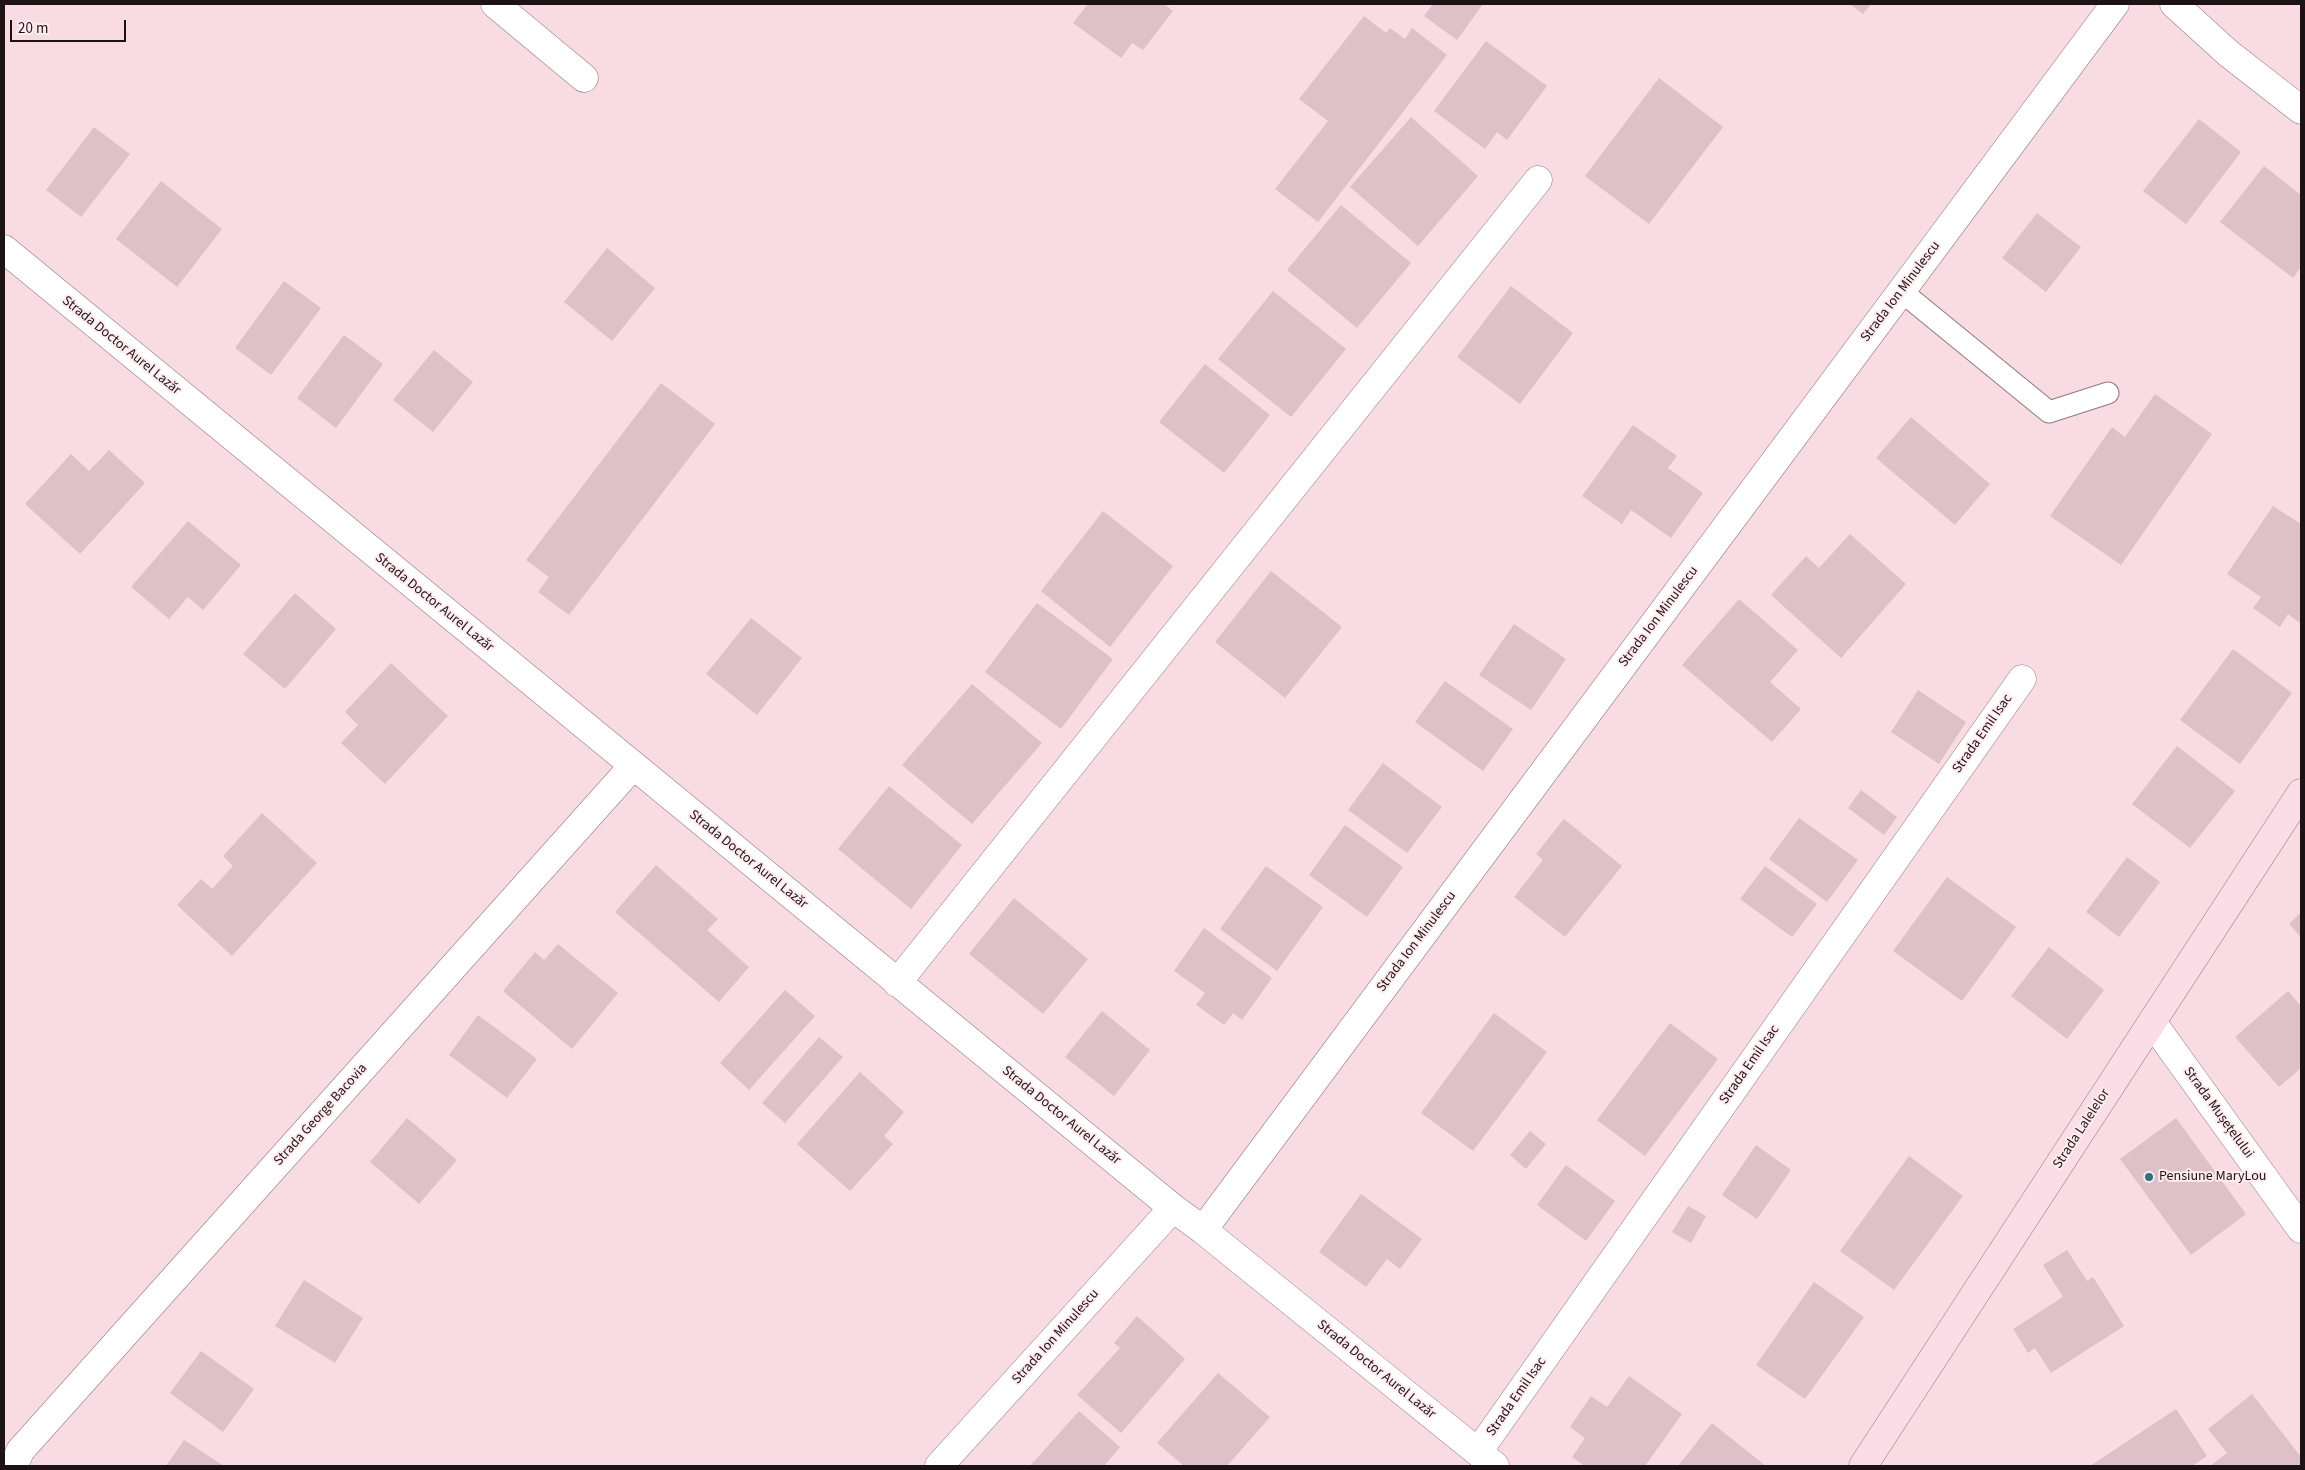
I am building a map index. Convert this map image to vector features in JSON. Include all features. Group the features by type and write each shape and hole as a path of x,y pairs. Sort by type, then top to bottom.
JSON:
{"main road":[{"name":"Strada Lalelelor","path":"1863,1466 2301,793"}],"street":[{"path":"495,4 584,78"},
{"name":"Strada Ion Minulescu","path":"1203,1230 2115,4"},
{"path":"2174,4 2228,53 2301,110"},
{"path":"898,982 1538,180"},
{"name":"Strada Doctor Aurel Lazăr","path":"4,249 1173,1208 1203,1230 1486,1459"},
{"name":"Strada Emil Isac","path":"1486,1459 2022,678"},
{"name":"Strada George Bacovia","path":"14,1466 20,1451 27,1443 633,766"},
{"name":"Strada Mușețelului","path":"2152,1022 2301,1229"},
{"name":"Strada Ion Minulescu","path":"939,1466 1173,1208"}],"lane":[{"path":"1901,292 2050,412 2108,393"}],"building":[{"path":"1088,4 1164,4 1173,11 1143,50 1132,43 1121,58 1073,23"},
{"path":"1433,4 1483,4 1457,40 1424,16"},
{"path":"1850,4 1871,4 1863,14"},
{"path":"1364,16 1386,33 1390,28 1405,39 1412,28 1447,55 1318,222 1275,189 1328,121 1299,99"},
{"path":"1486,41 1547,86 1507,140 1497,132 1485,149 1434,111"},
{"path":"1659,78 1723,127 1649,224 1585,176"},
{"path":"1411,117 1478,176 1418,246 1350,187"},
{"path":"2199,119 2241,152 2186,224 2143,191"},
{"path":"94,127 130,154 81,217 46,190"},
{"path":"2264,166 2301,195 2301,267 2293,278 2220,222"},
{"path":"161,181 222,229 177,287 116,239"},
{"path":"1341,205 1411,263 1357,328 1287,270"},
{"path":"2037,213 2081,247 2046,292 2002,258"},
{"path":"607,248 655,288 612,341 564,302"},
{"path":"284,281 321,308 271,375 235,348"},
{"path":"1511,286 1573,333 1520,404 1457,357"},
{"path":"1273,291 1346,349 1291,417 1218,359"},
{"path":"344,335 383,364 336,428 297,398"},
{"path":"434,350 473,382 433,432 393,400"},
{"path":"1205,364 1270,415 1224,473 1159,422"},
{"path":"661,383 715,424 569,615 538,592 549,577 526,560"},
{"path":"2155,394 2212,434 2121,565 2050,516 2112,427 2125,437"},
{"path":"1911,417 1990,484 1955,525 1876,458"},
{"path":"1633,425 1677,456 1668,468 1703,493 1671,538 1631,510 1622,524 1582,496"},
{"path":"109,450 145,483 80,554 25,504 71,454 89,471"},
{"path":"2273,506 2301,524 2301,624 2288,614 2280,627 2253,608 2261,597 2227,574"},
{"path":"1103,511 1173,566 1110,647 1041,591"},
{"path":"188,521 241,565 203,610 188,597 169,619 131,587"},
{"path":"1850,534 1906,584 1841,658 1771,595 1806,556 1819,568"},
{"path":"1271,571 1342,627 1285,698 1215,642"},
{"path":"295,593 336,629 285,689 243,654"},
{"path":"1739,599 1798,650 1770,682 1801,709 1772,742 1682,665"},
{"path":"1037,603 1113,659 1061,729 985,672"},
{"path":"751,618 802,658 757,715 706,674"},
{"path":"1514,624 1566,659 1531,710 1479,675"},
{"path":"2233,649 2292,693 2240,764 2180,720"},
{"path":"391,663 448,716 385,784 341,743 358,725 345,712"},
{"path":"1445,681 1513,729 1483,771 1415,722"},
{"path":"972,684 1042,743 972,824 902,765"},
{"path":"1918,690 1966,722 1939,764 1891,732"},
{"path":"2177,746 2235,791 2190,848 2132,804"},
{"path":"1383,763 1442,807 1407,853 1348,810"},
{"path":"889,786 962,845 911,909 838,849"},
{"path":"1861,790 1897,817 1884,835 1848,808"},
{"path":"262,813 317,863 232,956 177,905 201,879 212,889 233,866 223,856"},
{"path":"1799,818 1858,860 1827,902 1769,859"},
{"path":"1564,819 1622,866 1565,937 1514,897 1543,860 1536,854"},
{"path":"1345,825 1403,867 1367,917 1309,875"},
{"path":"2127,857 2160,882 2119,937 2086,912"},
{"path":"656,865 718,919 707,930 749,967 719,1002 615,912"},
{"path":"1266,866 1323,907 1277,971 1220,929"},
{"path":"1765,866 1817,904 1792,937 1740,899"},
{"path":"1947,877 2016,927 1962,1001 1893,951"},
{"path":"1014,898 1088,959 1043,1014 969,954"},
{"path":"2301,912 2301,937 2289,924"},
{"path":"1204,928 1272,978 1242,1020 1233,1013 1224,1025 1196,1005 1205,993 1174,971"},
{"path":"558,944 618,993 572,1049 503,991 535,952 544,960"},
{"path":"2049,947 2104,990 2067,1039 2011,996"},
{"path":"785,990 815,1016 749,1090 720,1063"},
{"path":"2288,991 2301,1006 2301,1068 2279,1087 2235,1037"},
{"path":"1102,1011 1150,1050 1114,1096 1065,1057"},
{"path":"1494,1013 1547,1052 1473,1151 1421,1113"},
{"path":"478,1015 537,1059 507,1098 449,1055"},
{"path":"1670,1023 1718,1059 1645,1156 1597,1120"},
{"path":"819,1037 843,1057 785,1123 762,1103"},
{"path":"860,1072 904,1112 884,1136 893,1144 850,1191 797,1144"},
{"path":"407,1118 457,1160 419,1204 370,1162"},
{"path":"2176,1118 2246,1214 2191,1255 2120,1159"},
{"path":"1530,1131 1546,1144 1526,1169 1510,1155"},
{"path":"1756,1145 1791,1170 1757,1219 1722,1195"},
{"path":"1909,1156 1963,1196 1894,1290 1840,1251"},
{"path":"1566,1165 1615,1201 1586,1241 1537,1205"},
{"path":"1361,1194 1422,1239 1400,1269 1387,1259 1366,1287 1319,1252"},
{"path":"1688,1206 1706,1216 1691,1243 1672,1232"},
{"path":"2067,1250 2087,1281 2093,1277 2124,1326 2051,1373 2035,1348 2028,1353 2013,1329 2063,1297 2043,1265"},
{"path":"304,1280 363,1318 335,1363 275,1326"},
{"path":"1814,1282 1864,1317 1805,1399 1756,1365"},
{"path":"1137,1316 1185,1359 1121,1433 1077,1395 1120,1348 1114,1343"},
{"path":"201,1351 254,1389 223,1432 170,1393"},
{"path":"1218,1373 1270,1417 1227,1466 1184,1466 1157,1443"},
{"path":"1629,1376 1682,1414 1645,1466 1585,1466 1572,1457 1585,1438 1570,1427 1591,1396 1607,1407"},
{"path":"2252,1394 2301,1457 2301,1466 2210,1466 2227,1453 2208,1429"},
{"path":"2176,1409 2207,1456 2192,1466 2090,1466"},
{"path":"1079,1411 1120,1447 1104,1466 1030,1466"},
{"path":"1712,1423 1766,1466 1678,1466"},
{"path":"184,1440 224,1466 166,1466"}],"place":[{"name":"Pensiune MaryLou","path":"2149,1177"}]}
